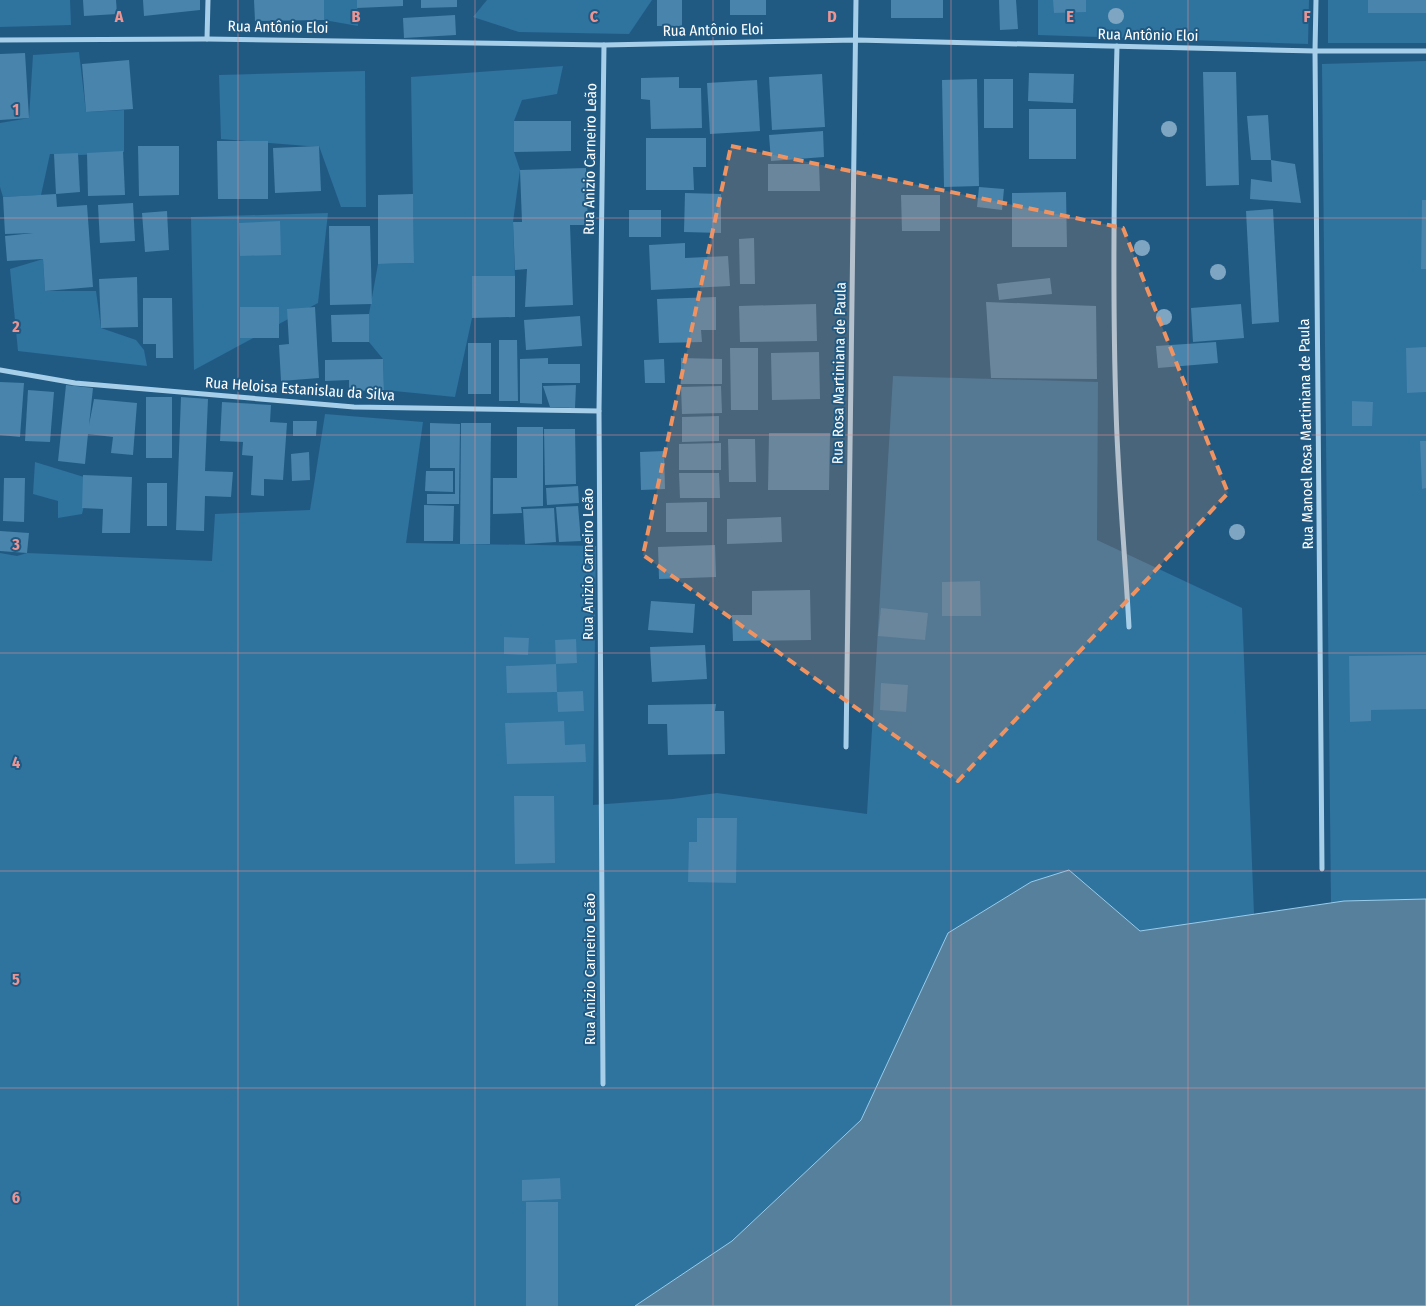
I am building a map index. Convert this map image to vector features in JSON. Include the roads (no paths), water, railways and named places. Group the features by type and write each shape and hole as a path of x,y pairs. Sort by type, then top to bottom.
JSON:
{"street":[{"path":"207,39 208,0"},
{"name":"Rua Rosa Martiniana de Paula","path":"846,747 856,0"},
{"name":"Rua Manoel Rosa Martiniana de Paula","path":"1316,0 1314,51 1322,869"},
{"name":"Rua Antônio Eloi","path":"0,40 207,39 604,45 856,40 1314,51 1426,51"},
{"name":"Rua Anizio Carneiro Leão","path":"603,1084 600,411 604,45"},
{"path":"1117,46 1114,316 1116,410 1129,627"},
{"name":"Rua Heloisa Estanislau da Silva","path":"0,370 75,383 354,407 600,411"}]}
